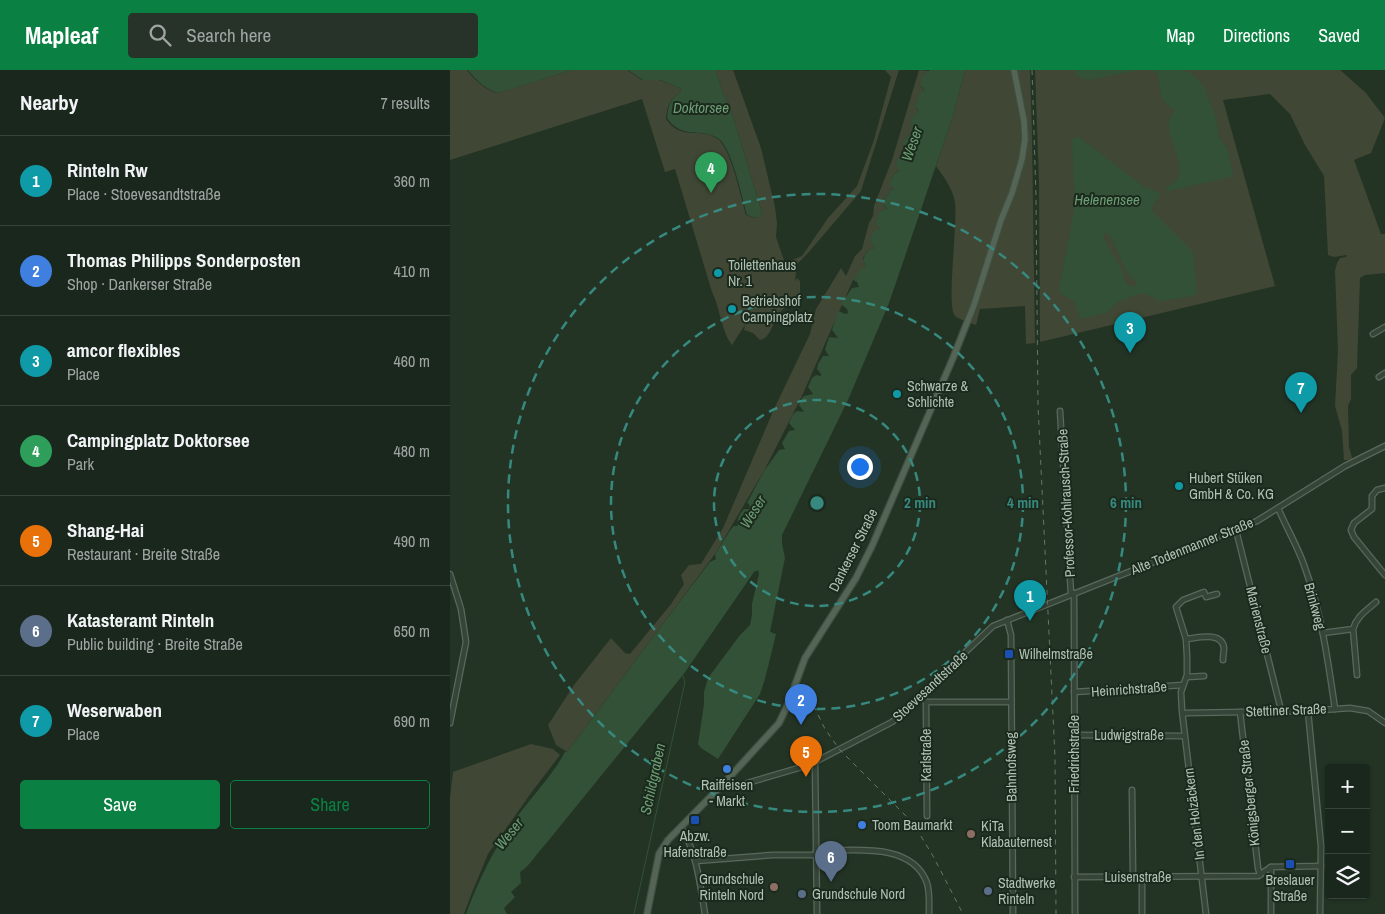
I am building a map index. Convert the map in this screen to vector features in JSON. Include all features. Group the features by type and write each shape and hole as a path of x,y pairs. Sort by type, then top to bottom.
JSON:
{"main road":[{"name":"Dankerser Straße","path":"647,914 659,854 668,840 726,781 781,719 805,658 856,578 872,546 953,358 974,305 1001,220 1012,193 1022,159 1025,139 1024,121 1014,70"}],"street":[{"path":"1373,334 1385,327"},
{"path":"1379,377 1385,373"},
{"name":"Professor-Kohlrausch-Straße","path":"1060,411 1072,594"},
{"name":"Alte Todenmanner Straße","path":"1072,594 1256,521 1345,466 1385,446"},
{"path":"1385,488 1377,490 1372,496 1372,509 1354,523 1351,530 1354,538 1385,575"},
{"name":"Brinkweg","path":"1278,508 1303,562 1323,632 1335,708"},
{"name":"Marienstraße","path":"1236,530 1280,710"},
{"path":"450,574 461,609 466,642 450,723"},
{"path":"1183,685 1187,677 1186,639 1176,607 1184,600 1204,592 1206,597 1217,594"},
{"name":"Stoevesandtstraße","path":"726,781 728,784 737,786 815,763 892,722 993,626 1072,594"},
{"name":"Friedrichstraße","path":"1072,594 1075,914"},
{"path":"1357,675 1353,629 1360,615 1376,602"},
{"name":"Bahnhofsweg","path":"1006,620 1011,636 1013,914"},
{"path":"1323,632 1353,629"},
{"path":"1186,639 1216,637 1222,641 1224,649 1223,660"},
{"path":"1187,677 1204,676"},
{"name":"Heinrichstraße","path":"1074,692 1183,685"},
{"name":"In den Holzäckern","path":"1183,685 1181,692 1184,736 1206,914"},
{"name":"Karlstraße","path":"922,695 926,702 927,816"},
{"path":"926,702 1011,702"},
{"name":"Stettiner Straße","path":"1183,714 1358,708 1368,711 1385,723"},
{"path":"1308,711 1321,846 1320,914"},
{"name":"Königsberger Straße","path":"1240,712 1260,875"},
{"name":"Ludwigstraße","path":"1074,735 1184,736"},
{"path":"815,763 817,914"},
{"path":"1132,790 1133,877"},
{"path":"681,827 696,861 705,914"},
{"path":"696,861 755,856 880,851 906,858 918,868 928,886 929,914"},
{"path":"1202,878 1258,876 1271,867 1321,866"},
{"path":"1271,867 1271,914"},
{"name":"Luisenstraße","path":"1074,877 1202,878"},
{"path":"1142,877 1142,914"}],"shaded area":[{"path":"450,70 467,70 480,84 497,93 572,70 627,70 642,80 659,80 680,88 681,92 670,103 666,119 678,130 711,135 723,144 731,163 746,215 755,218 762,213 733,116 716,70 733,70 761,148 775,207 776,237 785,263 802,256 828,218 857,186 874,140 891,77 885,70 899,70 861,191 797,264 795,281 797,278 800,281 800,303 796,308 785,308 781,311 765,338 760,340 753,333 744,330 745,325 732,345 723,327 675,169 665,172 642,99 450,160"},
{"path":"919,70 930,71 921,87 925,91 916,108 919,111 913,131 905,139 907,150 903,152 900,170 891,179 894,189 891,190 882,203 887,210 883,210 874,248 868,250 863,258 866,268 853,280 802,396 764,471 715,554 567,752 556,745 548,725 574,685 611,638 625,653 630,654 671,604 684,584 681,575 689,565 701,564 723,528 775,407 810,334 816,309 841,268 846,276 855,256 862,249 869,223 873,216 874,206 892,160"},
{"path":"965,70 1030,70 1035,343 1026,344 1025,306 980,309 976,325 955,316 953,309 952,281 955,203 950,188 936,166 953,116"},
{"name":"Helenensee","path":"1035,70 1340,70 1366,93 1385,118 1371,153 1354,160 1381,234 1385,234 1385,273 1365,275 1360,278 1357,368 1351,375 1351,399 1348,406 1351,460 1344,460 1342,431 1335,406 1338,351 1335,271 1340,258 1347,255 1334,257 1328,255 1324,176 1305,145 1290,114 1270,94 1223,100 1275,286 1040,342 1039,181"},
{"path":"531,744 553,749 560,755 488,854 464,914 450,914 450,798 453,772"}],"water":[{"path":"468,70 572,70 498,93 482,84"},
{"name":"Doktorsee","path":"628,70 716,70 733,116 762,213 756,218 747,215 732,163 724,144 719,139 705,133 679,129 667,118 670,103 681,92 680,88 660,80 643,80"},
{"name":"Weser","path":"930,70 965,70 953,116 889,303 848,400 782,535 785,558 770,632 776,634 760,694 718,759 701,748 698,744 704,692 708,678 740,635 750,625 752,604 759,574 758,570 754,572 683,675 530,863 520,872 521,883 511,892 515,897 504,908 507,914 466,914 486,868 512,824 710,562 716,559 715,554 731,529 734,526 738,526 738,519 741,513 744,509 750,509 747,503 764,471 779,450 785,449 782,443 789,431 795,430 789,423 793,414 797,411 804,412 799,405 804,396 813,394 808,387 812,378 816,375 821,376 817,369 823,356 829,356 825,350 829,337 838,338 832,330 838,311 848,313 847,309 841,304 852,288 859,287 857,282 853,280 860,269 866,268 864,257 868,250 874,248 871,235 875,230 880,229 875,223 880,211 887,209 882,203 891,190 894,189 890,185 891,180 894,174 900,170 896,166 901,155 907,150 903,145 905,139 913,131 910,125 914,115 919,111 915,106 920,93 925,91 920,85 923,76"},
{"path":"1075,70 1139,70 1090,80 1076,77"},
{"name":"Helenensee","path":"1153,70 1181,70 1191,73 1203,85 1216,117 1219,137 1227,148 1233,174 1231,177 1168,191 1166,188 1176,181 1180,173 1180,166 1169,127 1169,121 1174,110 1162,100 1158,76"},
{"name":"Helenensee","path":"1079,137 1143,186 1160,193 1160,196 1153,205 1152,211 1193,252 1197,294 1160,301 1146,294 1138,294 1118,302 1106,313 1080,319 1074,301 1060,293 1059,289 1075,205 1072,140","holes":["1107,233 1112,239 1127,272 1137,282 1137,285 1127,285 1121,269 1104,238 1104,234"]}],"waterway":[{"name":"Schildgraben","path":"634,914 685,682 683,676"}],"railway":[{"path":"1032,70 1036,197 1038,406 1055,757 1056,914"},
{"path":"805,688 825,729 840,750 913,823 933,856 963,914"}],"place":[{"name":"Campingplatz Doktorsee","path":"711,193"},
{"name":"Toilettenhaus Nr. 1","path":"718,273"},
{"name":"Betriebshof Campingplatz","path":"732,309"},
{"name":"amcor flexibles","path":"1130,353"},
{"name":"Schwarze & Schlichte","path":"897,394"},
{"name":"Weserwaben","path":"1301,413"},
{"name":"Hubert Stüken GmbH & Co. KG","path":"1179,486"},
{"name":"Rinteln Rw","path":"1030,621"},
{"name":"Wilhelmstraße","path":"1009,654"},
{"name":"Thomas Philipps Sonderposten","path":"801,725"},
{"name":"Raiffeisen - Markt","path":"727,769"},
{"name":"Shang-Hai","path":"806,777"},
{"name":"Abzw. Hafenstraße","path":"695,820"},
{"name":"Toom Baumarkt","path":"862,825"},
{"name":"KiTa Klabauternest","path":"971,834"},
{"name":"Breslauer Straße","path":"1290,864"},
{"name":"Katasteramt Rinteln","path":"831,882"},
{"name":"Grundschule Rinteln Nord","path":"774,887"},
{"name":"Stadtwerke Rinteln","path":"988,891"},
{"name":"Grundschule Nord","path":"802,894"}]}
